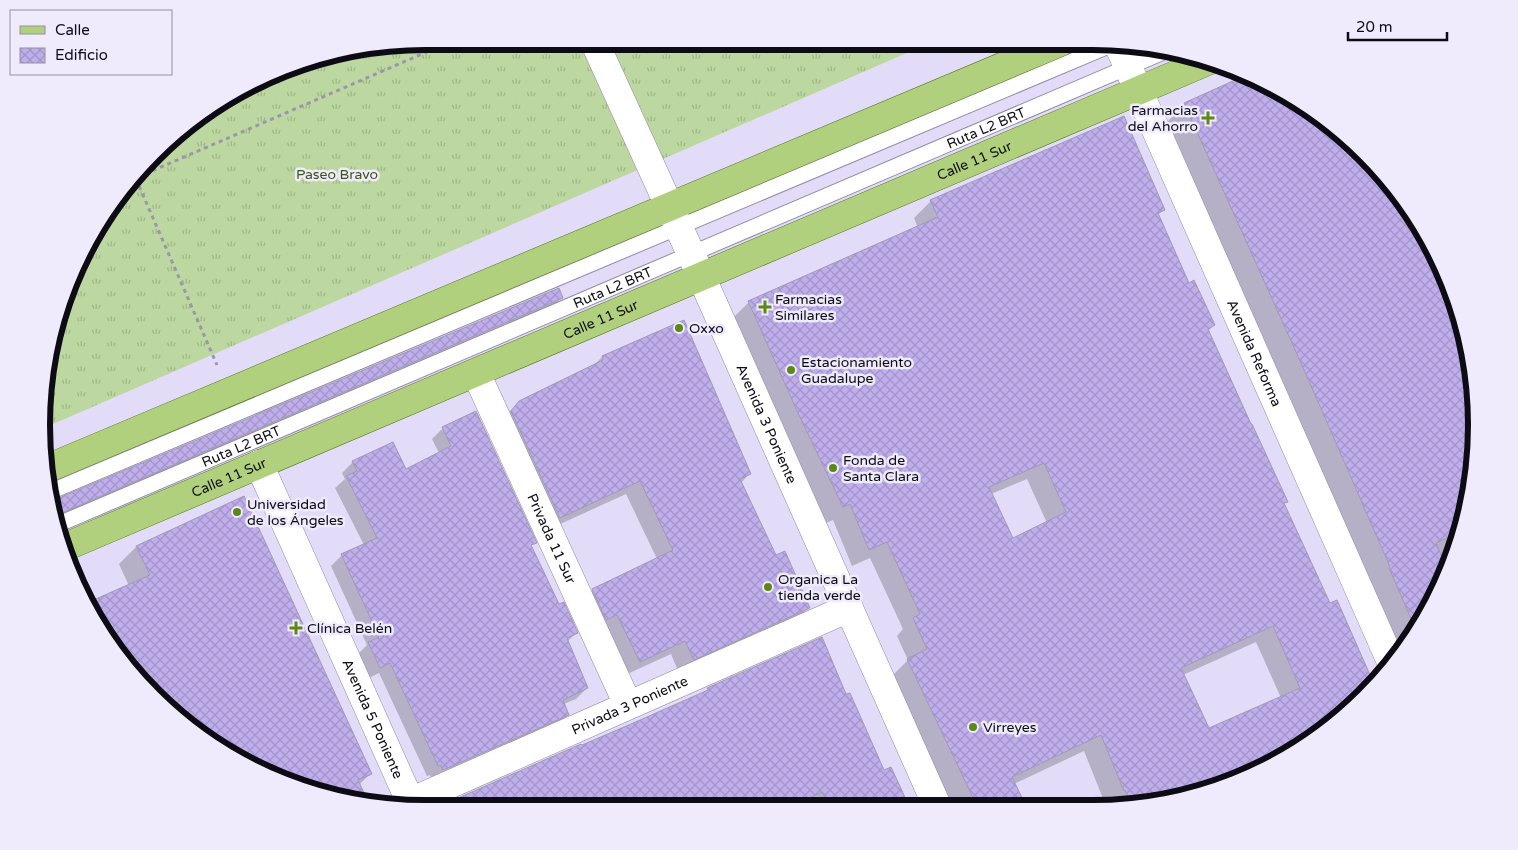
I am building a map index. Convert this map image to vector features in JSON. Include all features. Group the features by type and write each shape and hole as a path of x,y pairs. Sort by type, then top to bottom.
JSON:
{"main road":[{"path":"52,466 674,217 1043,50"},
{"name":"Calle 11 Sur","path":"70,546 476,372 696,265 1133,79 1194,64"}],"street":[{"name":"Avenida 3 Poniente","path":"598,50 696,265 934,800"},
{"name":"Avenida Reforma","path":"1121,51 1388,656"},
{"name":"Privada 11 Sur","path":"476,372 628,706"},
{"name":"Avenida 5 Poniente","path":"259,464 409,799"},
{"name":"Privada 3 Poniente","path":"423,800 849,608"}],"lane":[{"name":"Ruta L2 BRT","path":"56,490 674,217 1096,50"},
{"path":"1133,79 1161,56"},
{"name":"Ruta L2 BRT","path":"63,522 696,265"}],"path":[{"path":"147,174 431,50"},
{"path":"139,183 217,366"}],"green space":[{"name":"Paseo Bravo","path":"914,50 50,425 53,376 57,352 70,304 89,259 113,217 143,178 197,127 237,100 281,79 304,70 352,57 400,51"}],"building":[{"path":"1237,79 1280,100 1301,113 1340,143 1391,197 1418,238 1439,281 1455,328 1465,376 1468,425 1467,450 1461,498 1451,536 1436,543 1443,559 1429,591 1412,621 1309,381 1184,103"},
{"path":"1124,116 1165,210 1158,213 1189,283 1194,280 1215,325 1208,329 1288,502 1284,503 1330,603 1337,600 1371,677 1321,723 1280,750 1214,780 1166,793 1129,798 1101,735 1012,777 1023,800 974,800 907,659 927,649 913,618 920,614 887,542 869,550 850,504 843,507 748,301 938,217 930,200","holes":["1044,463 1066,512 1013,538 989,487","1273,626 1300,688 1209,728 1181,668"]},
{"path":"559,288 563,298 61,513 57,499"},
{"path":"684,320 751,474 740,479 776,555 785,551 810,608 694,660 685,641 640,662 617,615 606,620 592,589 673,550 640,481 560,518 511,411 519,401 603,360 602,356"},
{"path":"476,411 537,543 531,545 559,604 564,602 578,633 567,638 588,688 563,700 569,715 443,770 441,765 438,766 390,663 380,668 368,642 379,637 341,554 377,538 346,476 357,471 352,461 393,442 406,469 451,446 442,427"},
{"path":"244,496 372,774 358,780 365,795 304,780 237,750 197,723 143,672 113,633 94,600 150,575 136,546"},
{"path":"822,637 846,694 850,693 884,770 891,767 906,800 826,800 822,792 805,800 456,800 708,690 707,688"}],"place":[{"name":"Farmacias del Ahorro","path":"1208,118"},
{"name":"Farmacias Similares","path":"765,307"},
{"name":"Oxxo","path":"679,328"},
{"name":"Estacionamiento Guadalupe","path":"791,370"},
{"name":"Fonda de Santa Clara","path":"833,468"},
{"name":"Universidad de los Ángeles","path":"237,512"},
{"name":"Organica La tienda verde","path":"768,587"},
{"name":"Clínica Belén","path":"296,628"},
{"name":"Virreyes","path":"973,727"}]}
